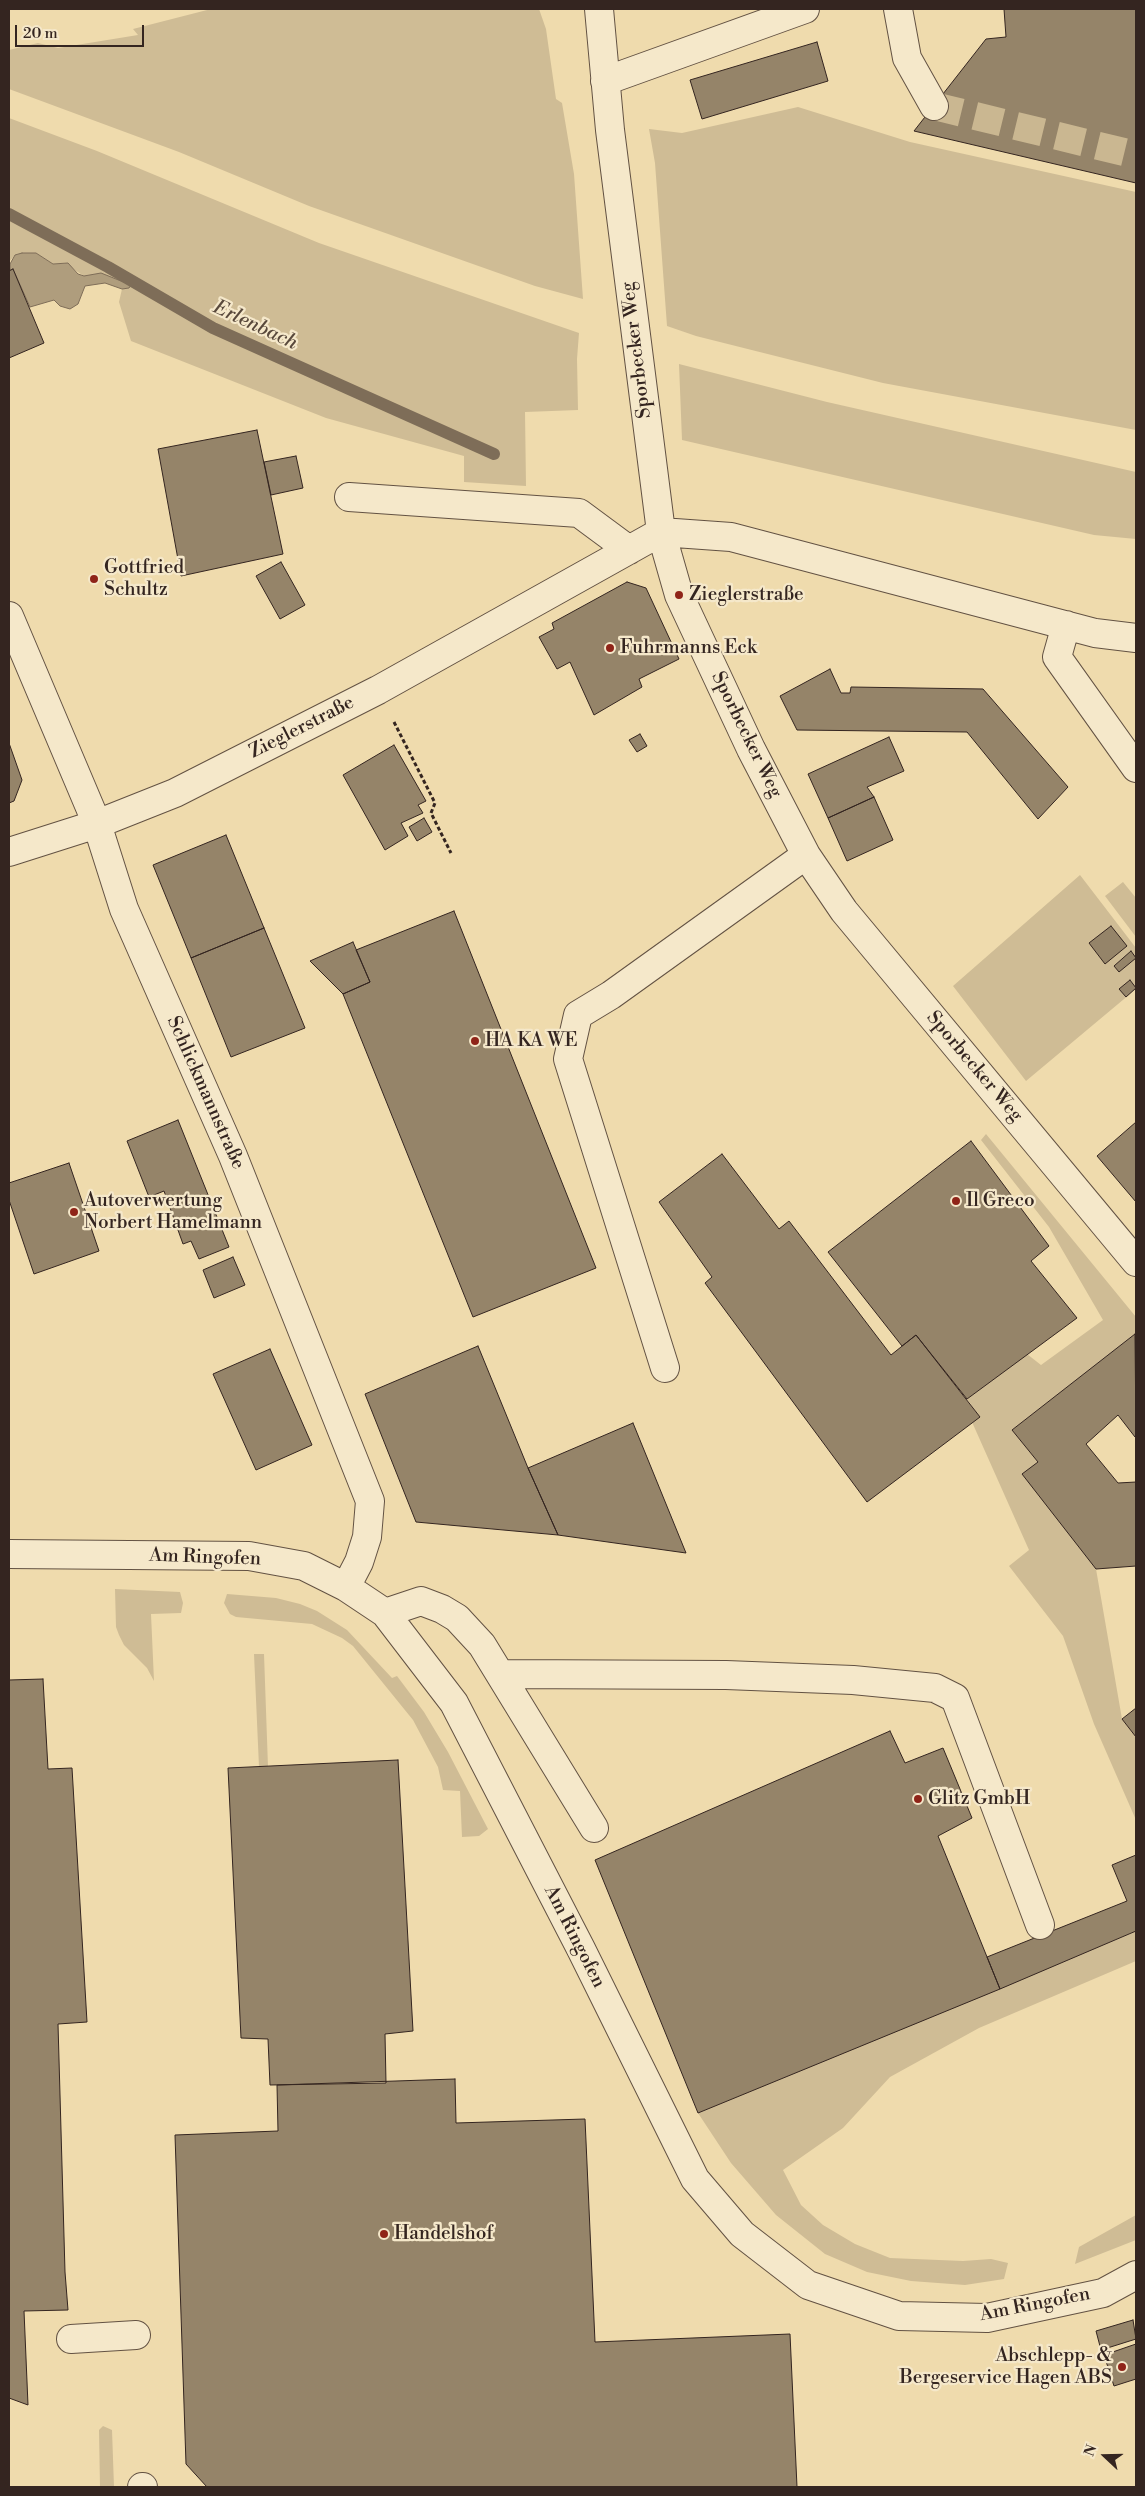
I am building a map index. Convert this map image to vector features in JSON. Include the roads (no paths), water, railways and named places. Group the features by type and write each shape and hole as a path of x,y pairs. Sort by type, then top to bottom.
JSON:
{"street":[{"name":"Sporbecker Weg","path":"599,9 605,81 660,532 679,595 751,749 806,855 844,911 1136,1262"},
{"path":"605,81 805,9"},
{"path":"898,9 907,58 934,106"},
{"path":"349,497 580,513 629,550"},
{"path":"660,532 731,537 1066,626 1095,633 1136,638"},
{"name":"Zieglerstraße","path":"9,852 97,824 175,793 378,690 660,532"},
{"name":"Schlickmannstraße","path":"9,616 97,824 124,910 233,1156 370,1500 367,1537 359,1562 346,1587"},
{"path":"1066,626 1057,657 1136,768"},
{"path":"665,1368 568,1060 578,1015 611,995 806,855"},
{"name":"Am Ringofen","path":"9,1554 249,1556 304,1566 346,1587 386,1613 454,1703 581,1948 695,2179 742,2234 808,2285 899,2316 987,2318 1103,2292 1136,2275"},
{"path":"386,1613 421,1602 442,1609 457,1618 482,1645 594,1828"},
{"path":"500,1674 726,1675 853,1680 935,1688 955,1698 1040,1925"},
{"path":"71,2339 136,2335"}],"waterway":[{"name":"Erlenbach","path":"9,214 108,267 213,328 494,454"}],"tunnel":[{"path":"934,106 1136,155"}],"place":[{"name":"Gottfried Schultz","path":"94,579"},
{"name":"Zieglerstraße","path":"679,595"},
{"name":"Fuhrmanns Eck","path":"610,648"},
{"name":"HA KA WE","path":"475,1041"},
{"name":"Il Greco","path":"956,1201"},
{"name":"Autoverwertung Norbert Hamelmann","path":"74,1212"},
{"name":"Glitz GmbH","path":"918,1799"},
{"name":"Handelshof","path":"384,2234"},
{"name":"Abschlepp- & Bergeservice Hagen ABS","path":"1122,2367"}]}
